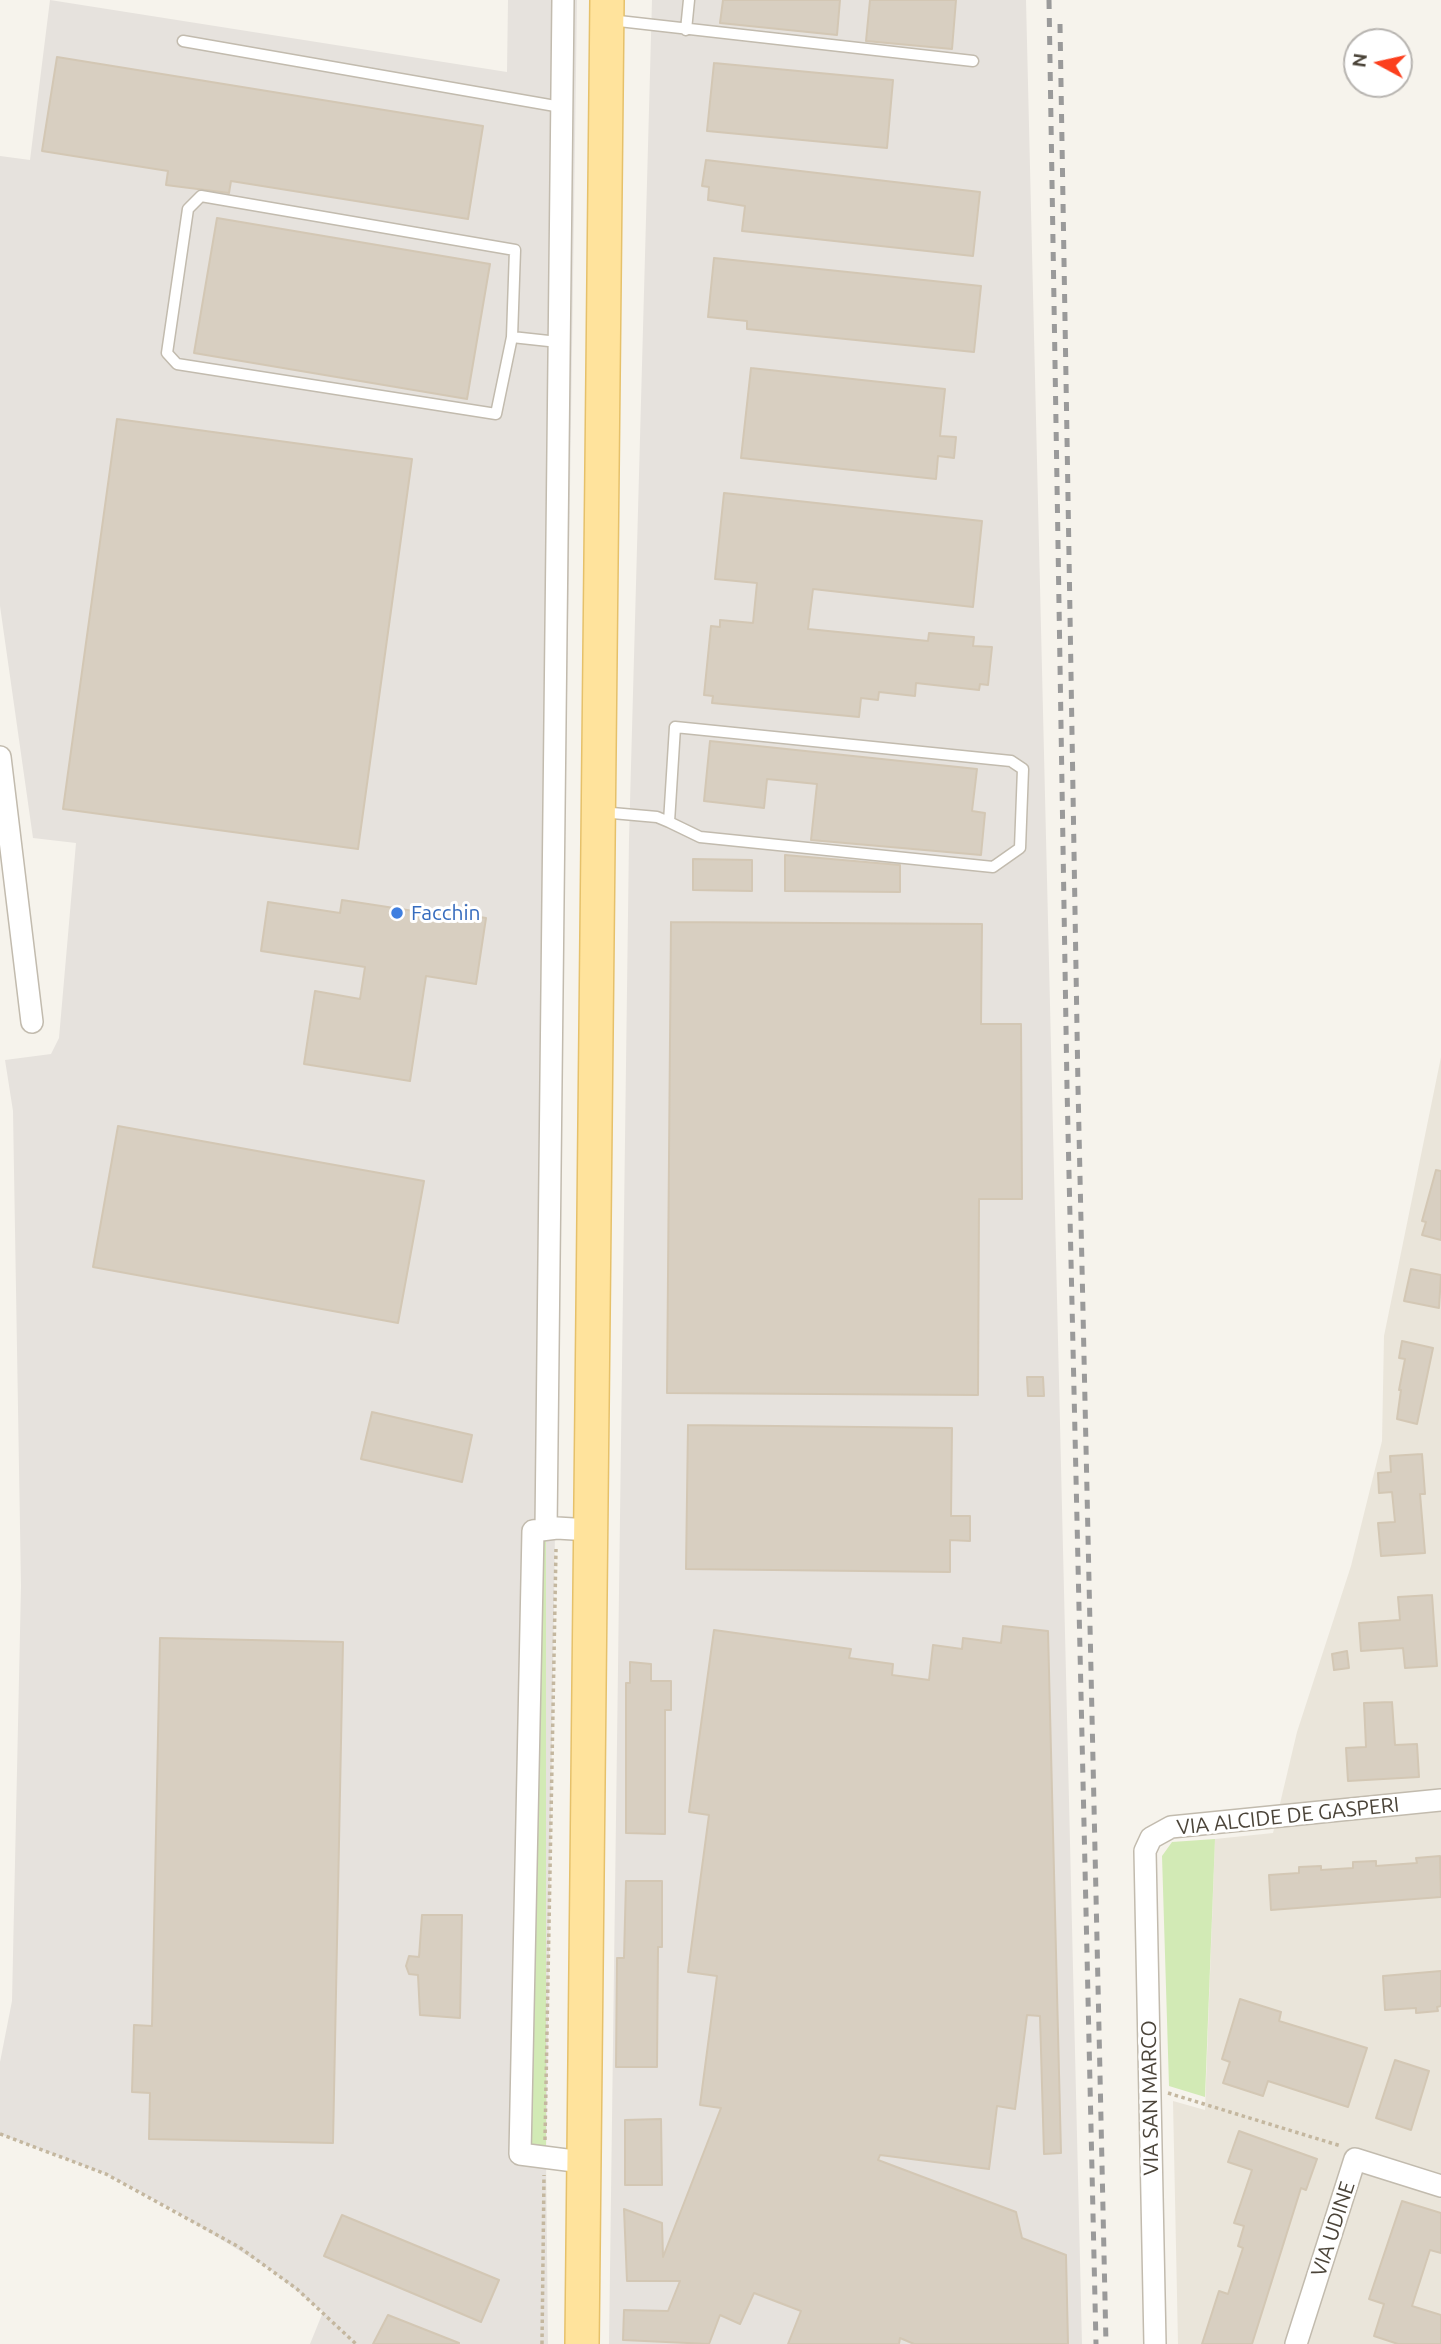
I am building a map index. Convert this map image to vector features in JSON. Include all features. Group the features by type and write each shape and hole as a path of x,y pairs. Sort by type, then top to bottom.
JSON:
{"main road":[{"path":"582,2344 607,10"}],"street":[{"path":"546,1529 563,0"},
{"path":"0,757 32,1022"},
{"path":"582,2162 520,2154 533,1531 590,1530"},
{"name":"VIA ALCIDE DE GASPERI","path":"1145,1851 1151,1838 1171,1827 1441,1800"},
{"name":"VIA SAN MARCO","path":"1145,1851 1155,2344"},
{"name":"VIA UDINE","path":"1296,2344 1355,2160 1441,2186"}],"lane":[{"path":"686,30 688,0"},
{"path":"607,10 686,30 972,61"},
{"path":"183,40 561,107"},
{"path":"201,196 515,250 512,337 496,415 177,364 167,353 188,209 201,196"},
{"path":"512,337 558,342"},
{"path":"599,812 657,817 700,836 993,867 1020,848 1023,769 1011,761 674,727 669,822"}],"path":[{"path":"1149,2087 1339,2143 1355,2160"},
{"path":"0,2134 106,2174 239,2248 296,2290 356,2344"}],"shaded area":[{"path":"50,0 507,72 508,0 577,0 546,2157 548,2344 310,2344 323,2312 271,2270 170,2208 106,2174 0,2134 0,2062 12,2001 21,1586 13,1111 5,1060 51,1054 59,1038 76,843 33,838 0,606 0,156 30,160"},
{"path":"652,0 1026,0 1082,2344 609,2344 629,839"},
{"path":"1441,1057 1441,2344 1178,2344 1173,2101 1205,2110 1215,1839 1273,1833 1297,1732 1351,1566 1382,1441 1384,1336"}],"green space":[{"path":"546,1529 546,2157 520,2154 533,1531"},
{"path":"1215,1839 1205,2097 1169,2086 1162,1856 1172,1842"}],"building":[{"path":"723,0 840,0 837,35 720,23"},
{"path":"870,0 956,0 952,49 866,41"},
{"path":"57,57 483,126 468,219 231,181 229,193 166,185 168,171 42,151"},
{"path":"714,63 893,80 887,148 707,131"},
{"path":"706,160 980,192 973,256 742,231 745,206 708,200 709,187 702,186"},
{"path":"217,218 490,264 467,399 194,353"},
{"path":"714,258 981,286 974,352 747,329 747,321 708,317"},
{"path":"751,368 945,389 940,436 956,437 954,458 938,456 936,479 741,458"},
{"path":"117,419 412,459 358,849 63,809"},
{"path":"724,493 982,521 973,607 813,589 808,629 928,641 929,633 974,637 973,646 992,647 988,685 980,684 979,690 916,683 915,696 879,692 878,700 861,698 859,717 712,703 713,696 704,695 711,626 720,627 720,620 753,623 757,583 715,579"},
{"path":"710,741 977,769 972,811 985,813 981,855 811,840 817,784 767,779 764,808 704,801"},
{"path":"785,855 900,865 900,892 785,891"},
{"path":"693,859 752,860 752,891 693,890"},
{"path":"342,900 466,919 467,915 486,918 476,984 426,976 410,1081 304,1064 315,991 360,999 365,967 261,951 268,902 340,913"},
{"path":"671,922 982,924 981,1024 1021,1024 1022,1199 979,1199 978,1395 667,1393"},
{"path":"118,1126 424,1181 398,1323 93,1267"},
{"path":"1436,1170 1441,1171 1441,1240 1422,1235 1426,1222 1422,1221"},
{"path":"1411,1269 1441,1275 1439,1308 1404,1301"},
{"path":"1402,1341 1433,1348 1417,1424 1397,1419 1405,1359 1399,1358"},
{"path":"1027,1377 1043,1377 1044,1396 1028,1396"},
{"path":"372,1412 472,1435 462,1482 361,1459"},
{"path":"688,1425 952,1428 951,1516 970,1516 970,1541 950,1540 950,1572 686,1569"},
{"path":"1422,1454 1425,1494 1420,1494 1425,1553 1381,1556 1378,1523 1395,1522 1392,1492 1379,1493 1378,1473 1391,1472 1390,1456"},
{"path":"1432,1595 1437,1666 1405,1668 1403,1648 1361,1651 1359,1623 1400,1620 1398,1597"},
{"path":"1003,1626 1048,1631 1061,2153 1044,2154 1040,2016 1027,2015 1015,2109 997,2106 989,2169 880,2155 878,2160 1016,2212 1022,2238 1066,2255 1068,2344 914,2344 900,2338 899,2344 788,2344 801,2311 754,2293 740,2324 720,2315 709,2344 623,2340 624,2310 668,2311 680,2281 627,2281 624,2209 662,2223 663,2257 721,2108 700,2105 717,1976 688,1972 709,1815 689,1812 714,1630 851,1649 849,1658 893,1664 892,1675 929,1680 933,1645 962,1649 963,1638 1001,1643"},
{"path":"160,1638 343,1642 333,2143 149,2139 150,2093 132,2092 134,2025 152,2026"},
{"path":"1347,1651 1349,1668 1334,1670 1332,1654"},
{"path":"630,1662 651,1664 651,1681 671,1681 671,1710 665,1710 665,1834 626,1833 626,1683 630,1683"},
{"path":"1392,1702 1395,1745 1417,1744 1419,1777 1348,1781 1346,1748 1366,1747 1364,1703"},
{"path":"1440,1856 1441,1897 1271,1910 1269,1875 1299,1873 1299,1867 1321,1866 1321,1870 1353,1868 1353,1862 1376,1861 1376,1866 1417,1863 1416,1858"},
{"path":"626,1881 662,1881 662,1947 658,1947 657,2067 616,2067 617,1958 624,1958"},
{"path":"422,1915 462,1915 460,2018 420,2015 418,1975 409,1974 406,1966 409,1956 419,1957"},
{"path":"1441,1971 1441,2006 1437,2007 1438,2011 1416,2013 1416,2008 1385,2010 1383,1976"},
{"path":"1240,1999 1281,2012 1279,2021 1367,2048 1348,2107 1268,2081 1263,2096 1223,2083 1230,2062 1222,2059"},
{"path":"1395,2060 1429,2071 1411,2130 1376,2118"},
{"path":"661,2119 662,2185 625,2185 625,2120"},
{"path":"1239,2131 1317,2159 1306,2190 1301,2188 1252,2344 1202,2344 1219,2291 1228,2294 1243,2248 1238,2246 1244,2226 1234,2223 1252,2170 1228,2162"},
{"path":"1402,2201 1441,2213 1441,2253 1430,2250 1412,2306 1441,2315 1441,2344 1398,2344 1374,2336 1384,2304 1369,2299"},
{"path":"342,2215 499,2280 481,2322 324,2256"},
{"path":"388,2315 459,2343 459,2344 373,2344"}],"railway":[{"path":"1049,0 1067,1087 1096,2344"},
{"path":"1060,24 1078,1087 1106,2344"}],"place":[{"name":"Facchin","path":"397,913"}]}
